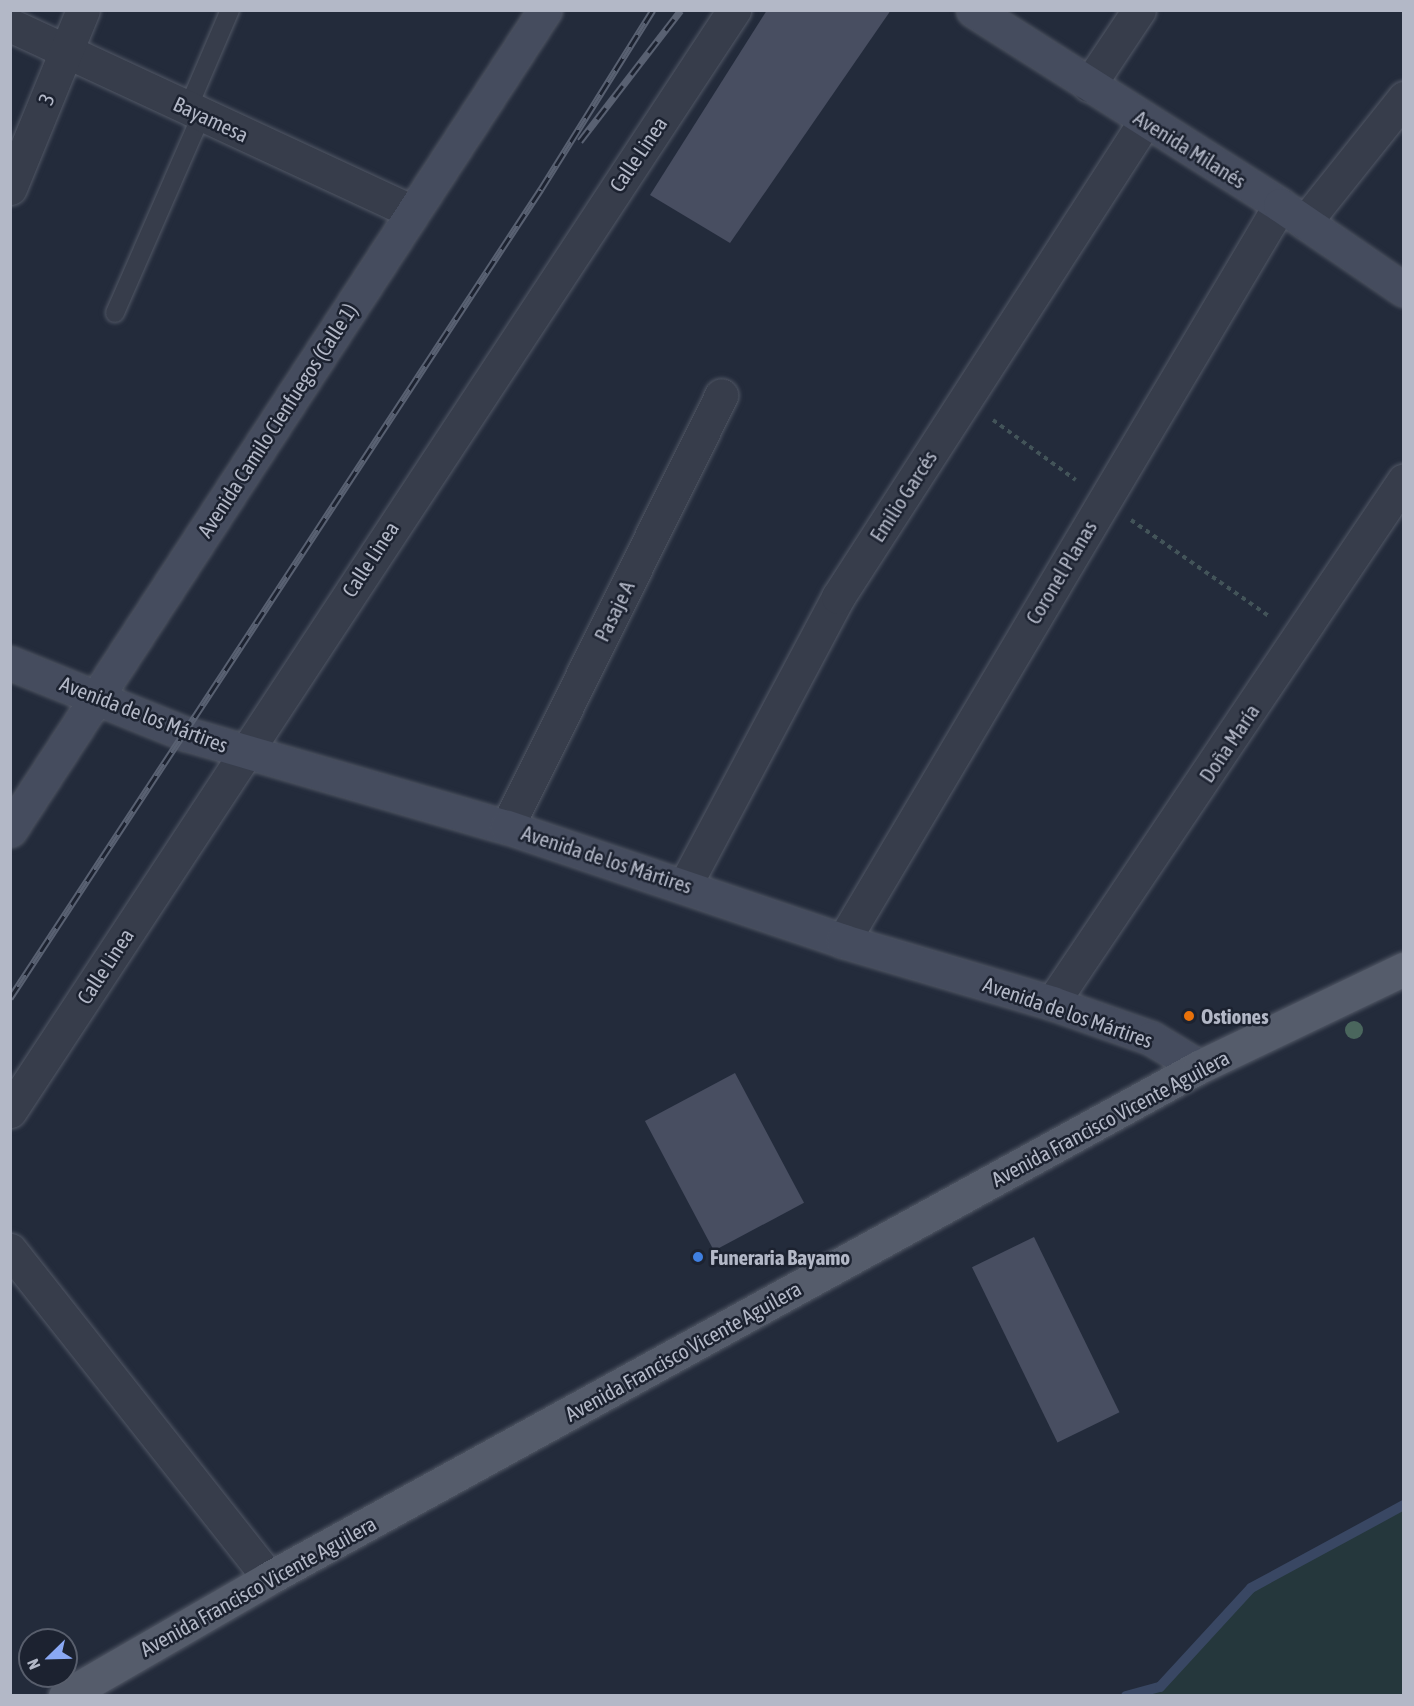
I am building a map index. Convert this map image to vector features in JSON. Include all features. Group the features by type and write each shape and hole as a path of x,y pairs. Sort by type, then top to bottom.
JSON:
{"main road":[{"name":"Avenida Francisco Vicente Aguilera","path":"65,1695 269,1578 1199,1068 1404,969"}],"street":[{"name":"3","path":"10,189 83,10"},
{"name":"Avenida Camilo Cienfuegos (Calle 1)","path":"10,830 545,10"},
{"name":"Calle Linea","path":"10,1111 734,10"},
{"name":"Avenida Milanés","path":"973,10 1089,86 1292,213 1404,290"},
{"path":"1089,86 1139,10"},
{"name":"Bayamesa","path":"10,25 67,49 413,212"},
{"name":"Coronel Planas","path":"843,941 1292,213 1404,98"},
{"name":"Emilio Garcés","path":"685,885 838,597 1145,121"},
{"name":"Pasaje A","path":"507,827 721,395"},
{"name":"Doña María","path":"1052,1003 1404,480"},
{"name":"Avenida de los Mártires","path":"10,663 186,735 507,827 685,885 843,941 1052,1003 1151,1038 1199,1068"},
{"path":"10,1250 269,1578"}],"lane":[{"path":"115,313 195,111 230,10"}],"shaded area":[{"path":"1403,1505 1403,1695 1126,1695 1160,1687 1251,1588"}],"building":[{"path":"767,10 891,10 730,243 650,195"},
{"path":"735,1073 804,1203 714,1251 645,1121"},
{"path":"1034,1237 1119,1412 1057,1443 972,1267"}],"waterway":[{"path":"1126,1696 1160,1687 1251,1588 1404,1505"}],"railway":[{"path":"10,998 541,189 653,10"},
{"path":"580,141 681,10"}],"place":[{"name":"Ostiones","path":"1189,1016"},
{"name":"Funeraria Bayamo","path":"698,1257"}]}
